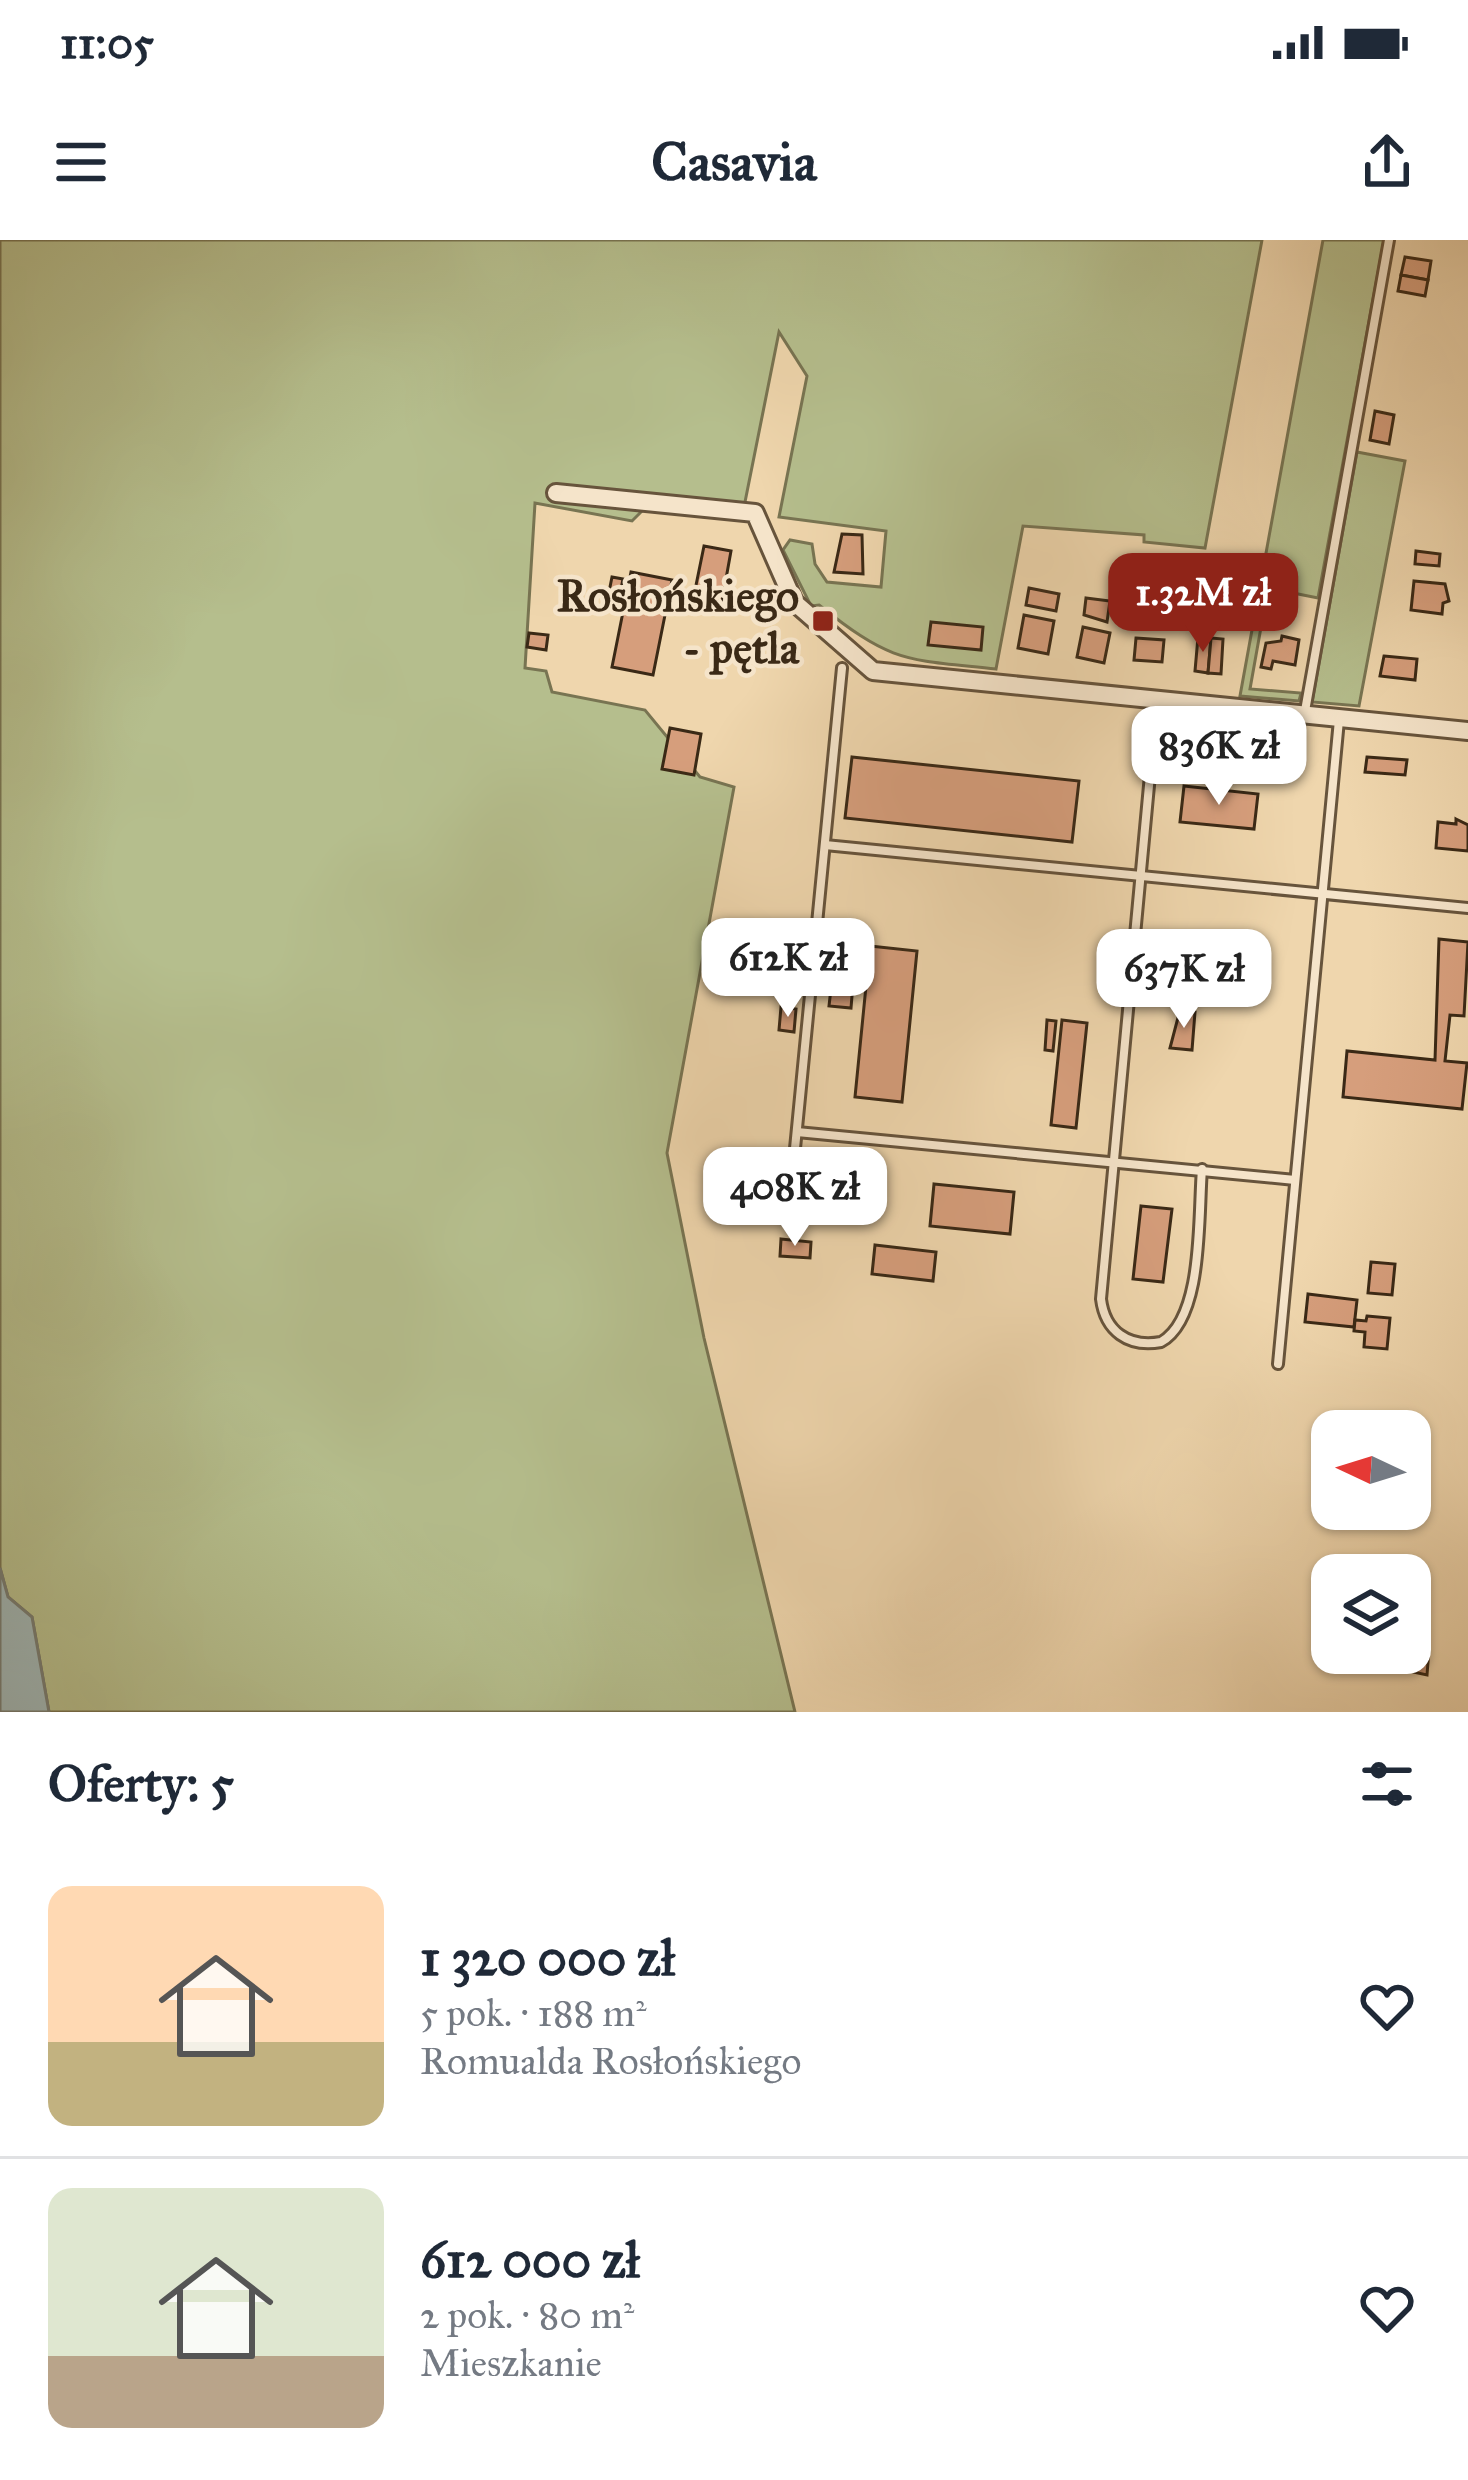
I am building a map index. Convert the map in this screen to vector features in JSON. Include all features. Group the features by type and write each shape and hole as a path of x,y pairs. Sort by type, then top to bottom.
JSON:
{"street":[{"path":"556,493 755,513 794,602 873,671 1468,731"}],"lane":[{"path":"1304,716 1389,240"},
{"path":"788,1220 842,668"},
{"path":"1157,700 1103,1314 1124,1339 1149,1344 1174,1335 1187,1314 1202,1169"},
{"path":"1278,1364 1339,719"},
{"path":"825,844 1468,908"},
{"path":"797,1132 1295,1180"}],"green space":[{"path":"0,240 1262,240 1205,548 1144,542 1144,535 1023,526 996,669 919,660 883,649 819,605 811,606 783,550 790,540 812,544 815,564 827,582 881,587 886,531 779,517 807,376 779,332 743,512 643,510 632,521 535,503 525,668 546,671 552,692 645,710 700,777 734,787 667,1153 704,1338 795,1712 49,1712 32,1617 8,1597 0,1568"},
{"path":"1323,240 1384,240 1318,598 1268,588 1250,689 1301,693 1299,701 1240,696"},
{"path":"1357,452 1405,461 1359,706 1312,702"}],"water":[{"path":"0,1568 8,1597 32,1617 49,1712 0,1712"}],"building":[{"path":"1405,257 1431,261 1428,280 1401,275"},
{"path":"1401,275 1428,280 1425,296 1398,291"},
{"path":"1375,411 1394,415 1389,444 1370,440"},
{"path":"842,534 862,535 863,574 834,572"},
{"path":"704,546 731,551 722,601 694,595"},
{"path":"1416,551 1440,554 1439,566 1415,564"},
{"path":"1152,559 1180,566 1175,590 1163,588 1166,604 1147,601"},
{"path":"631,572 672,580 653,675 612,667"},
{"path":"612,577 623,579 617,609 606,607"},
{"path":"1414,581 1445,584 1449,601 1443,603 1442,614 1411,610"},
{"path":"1029,588 1059,594 1056,611 1026,605"},
{"path":"1086,598 1110,601 1107,622 1084,615"},
{"path":"1024,615 1054,621 1048,654 1018,648"},
{"path":"931,622 983,627 981,650 928,645"},
{"path":"1083,627 1110,633 1104,663 1077,657"},
{"path":"529,633 548,635 546,650 527,647"},
{"path":"1282,636 1299,640 1295,665 1273,661 1271,669 1261,667 1266,643 1281,641"},
{"path":"1198,637 1211,638 1208,673 1195,671"},
{"path":"1136,638 1164,640 1162,662 1134,660"},
{"path":"1211,638 1223,639 1221,674 1208,673"},
{"path":"1384,656 1417,659 1415,680 1380,676"},
{"path":"670,728 701,734 694,775 662,769"},
{"path":"852,757 1079,781 1072,842 845,818"},
{"path":"1367,757 1407,760 1405,775 1365,772"},
{"path":"1184,786 1258,794 1254,829 1180,822"},
{"path":"1456,819 1468,825 1468,851 1436,848 1438,822 1456,824"},
{"path":"1439,939 1468,942 1464,1016 1450,1015 1445,1061 1467,1063 1462,1109 1343,1097 1347,1051 1435,1060"},
{"path":"836,945 856,947 851,1008 829,1006"},
{"path":"870,946 917,951 902,1102 855,1097"},
{"path":"781,1007 796,1009 794,1032 779,1030"},
{"path":"1180,1010 1195,1012 1192,1050 1170,1048"},
{"path":"1047,1020 1056,1021 1053,1051 1045,1050"},
{"path":"1062,1020 1087,1023 1076,1128 1051,1125"},
{"path":"765,1174 776,1179 781,1190 776,1201 765,1206 754,1201 749,1190 754,1179"},
{"path":"934,1184 1014,1192 1010,1234 930,1226"},
{"path":"1141,1206 1172,1209 1163,1282 1133,1279"},
{"path":"781,1239 811,1242 810,1258 780,1256"},
{"path":"875,1245 936,1252 933,1281 872,1274"},
{"path":"1371,1262 1395,1264 1392,1295 1368,1293"},
{"path":"1308,1294 1357,1300 1354,1327 1305,1322"},
{"path":"1367,1316 1390,1318 1387,1349 1364,1347 1365,1332 1354,1331 1355,1320 1366,1321"}],"place":[{"name":"Rosłońskiego - pętla","path":"823,621"}]}
